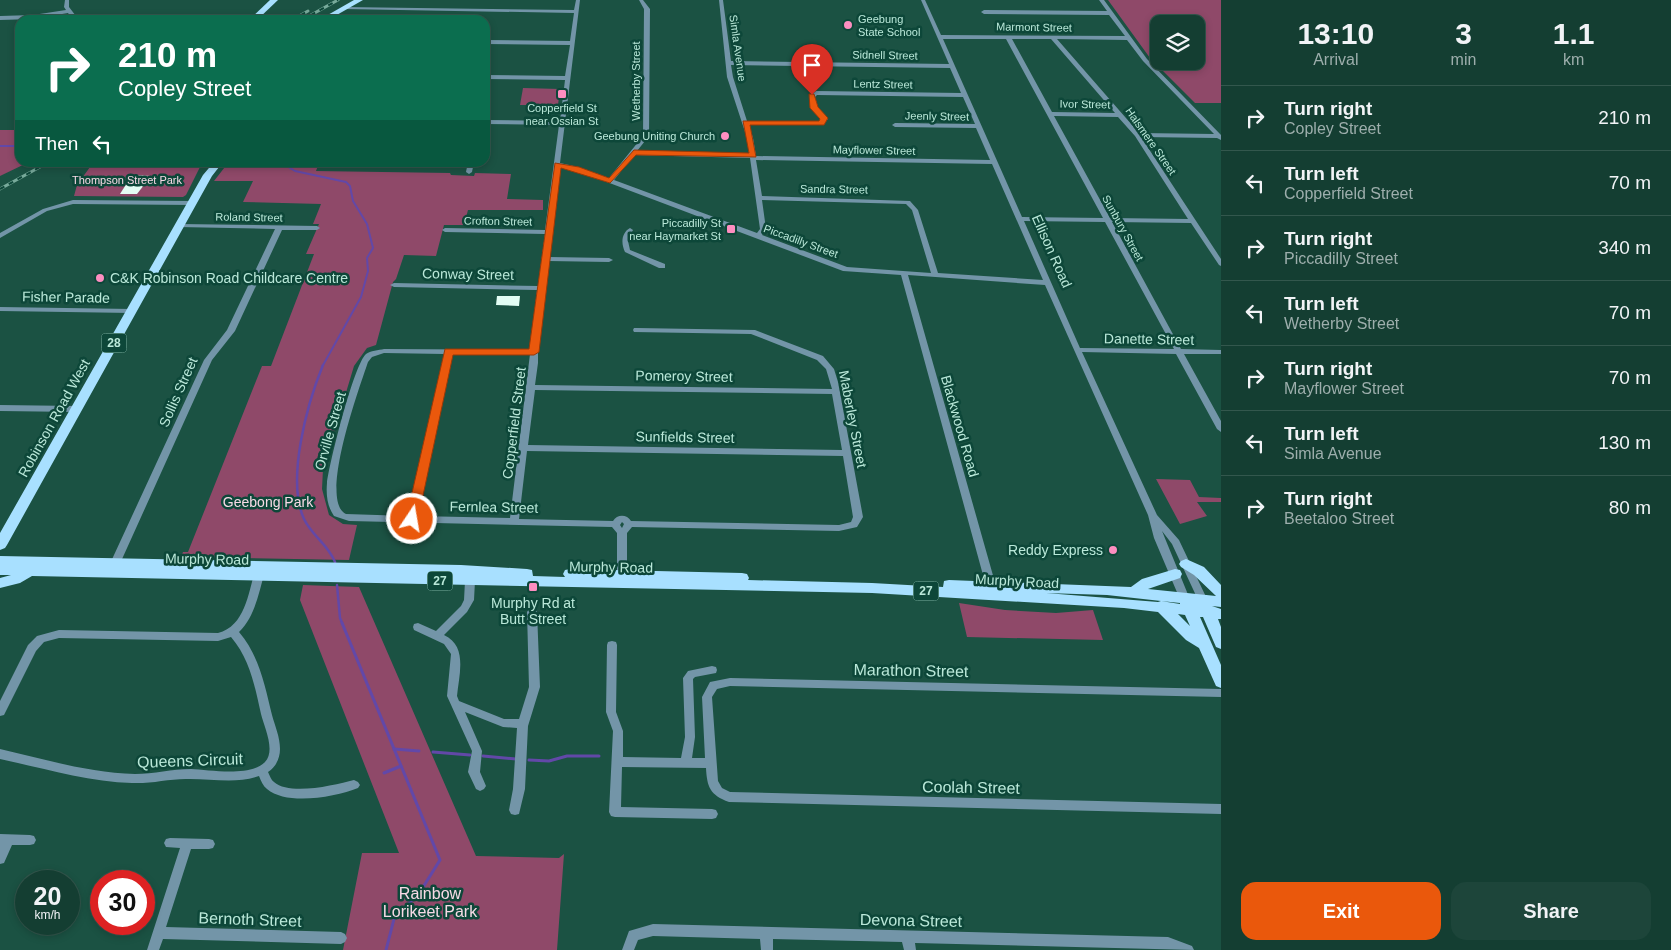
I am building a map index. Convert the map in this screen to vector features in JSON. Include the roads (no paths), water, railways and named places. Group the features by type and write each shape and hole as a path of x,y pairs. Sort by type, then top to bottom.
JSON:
{"main road":[{"path":"250,15 264,0"},
{"path":"258,15 274,0"},
{"path":"332,15 358,0"},
{"name":"Robinson Road West","path":"208,175 210,167"},
{"name":"Robinson Road West","path":"0,545 208,175 215,167"},
{"name":"Murphy Road","path":"0,561 113,568 548,574 622,579 894,589 1161,606 1186,603"},
{"path":"1186,564 1199,571 1221,594"},
{"name":"Murphy Road","path":"0,570 29,571 113,568"},
{"path":"0,583 15,579 29,571"},
{"name":"Murphy Road","path":"260,571 470,581 622,579 883,580 1136,592 1210,608 1221,602"},
{"path":"1136,592 1147,582 1175,574"},
{"name":"Ellison Road","path":"1186,603 1221,682"},
{"path":"1161,606 1191,636 1204,644"},
{"name":"Ellison Road","path":"1210,608 1220,637"}],"street":[{"path":"67,0 66,5 72,15"},
{"name":"Copperfield Street","path":"514,521 578,0"},
{"name":"Wetherby Street","path":"610,181 646,136 647,9 641,0"},
{"name":"Simla Avenue","path":"721,0 732,82 746,123 753,157 763,229 758,236"},
{"name":"Ellison Road","path":"922,0 1153,514 1159,538 1186,603"},
{"path":"1101,0 1145,60 1220,137"},
{"path":"344,8 576,12"},
{"path":"52,15 69,12"},
{"path":"984,12 1110,13"},
{"path":"0,18 15,18"},
{"name":"Marmont Street","path":"939,37 1130,38"},
{"name":"Sunbury Street","path":"1008,37 1221,429"},
{"name":"Halsmere Street","path":"1053,38 1137,135 1221,264"},
{"path":"490,42 573,43"},
{"name":"Sidnell Street","path":"729,64 952,66"},
{"path":"490,77 569,78"},
{"name":"Lentz Street","path":"746,123 822,123 825,120 814,108 812,97 814,94 965,95"},
{"name":"Ivor Street","path":"1049,114 1120,114"},
{"path":"490,122 563,123"},
{"name":"Jeenly Street","path":"895,125 978,126"},
{"path":"1137,135 1220,137"},
{"name":"Mayflower Street","path":"634,153 994,162"},
{"name":"Piccadilly Street","path":"558,165 576,168 846,269 1048,283"},
{"path":"469,172 470,167"},
{"name":"Sandra Street","path":"759,198 911,201 935,275"},
{"path":"0,236 45,210 68,203 90,201 193,203"},
{"path":"1020,219 1193,221"},
{"name":"Roland Street","path":"180,226 317,228"},
{"name":"Sollis Street","path":"113,568 208,360 234,326 279,228"},
{"name":"Crofton Street","path":"445,230 550,232"},
{"path":"630,230 625,241 627,251 662,266"},
{"path":"546,259 609,260"},
{"name":"Blackwood Road","path":"904,273 991,586"},
{"name":"Conway Street","path":"394,285 542,288"},
{"name":"Fisher Parade","path":"0,308 132,311"},
{"name":"Maberley Street","path":"637,330 746,331 758,333 824,361 832,372 836,392 858,517 854,524"},
{"name":"Orville Street","path":"342,517 336,513 332,506 331,476 364,362 371,353 384,350 448,352"},
{"name":"Danette Street","path":"1078,350 1221,352"},
{"path":"412,519 448,352 534,352"},
{"name":"Pomeroy Street","path":"531,387 836,392"},
{"path":"0,408 76,409"},
{"name":"Sunfields Street","path":"523,448 847,453"},
{"name":"Ellison Road","path":"1153,514 1176,542 1210,608"},
{"name":"Fernlea Street","path":"342,517 514,521 622,526 839,528 854,524"},
{"path":"622,526 622,579"},
{"path":"0,712 32,648 47,636 59,634 218,637 233,633 243,623 260,571"},
{"path":"438,635 464,609 469,600 470,581"},
{"path":"515,810 520,794 523,724 534,696 532,612"},
{"path":"418,627 448,641 456,654 452,696 477,751 474,772 480,786"},
{"name":"Queens Circuit","path":"0,754 127,778 189,774 238,775 262,771 273,759 275,748 263,698 250,658 242,640 233,633"},
{"path":"612,645 611,712 618,731 615,812 712,814"},
{"path":"686,763 690,737 688,678 692,674 712,670"},
{"name":"Marathon Street","path":"720,793 712,782 707,697 711,688 723,682 1221,693"},
{"path":"454,703 503,723 523,724"},
{"path":"616,762 711,763"},
{"path":"262,771 269,785 283,791 330,792 354,785"},
{"name":"Coolah Street","path":"720,793 735,798 1221,809"},
{"path":"0,859 4,839 30,840"},
{"path":"170,843 210,844"},
{"path":"153,950 187,844"},
{"name":"Devona Street","path":"628,950 634,935 653,930 907,936 1051,945 1168,943 1188,950"},
{"name":"Bernoth Street","path":"158,933 341,938"},
{"path":"766,933 767,950"},
{"path":"907,936 910,950"}],"waterway":[{"path":"0,146 15,146"},
{"path":"288,167 295,171 346,182 350,186 353,201 367,224 373,248 367,258 368,271 361,297 323,366"},
{"path":"323,366 305,421 298,463 297,484 299,503 304,519 335,562"},
{"path":"337,585 340,618 343,625"},
{"path":"342,623 394,749"},
{"path":"386,950 394,919 420,892 440,860 394,749"},
{"path":"394,749 419,751"},
{"path":"433,752 470,755"},
{"path":"483,756 516,759"},
{"path":"529,760 549,761 567,756 599,756"},
{"path":"384,773 401,766"}],"railway":[{"path":"311,15 338,0"},
{"path":"301,15 308,11"},
{"path":"0,189 40,167"}],"place":[{"name":"Geebung State School","path":"848,25"},
{"name":"Copperfield St near Ossian St","path":"562,94"},
{"name":"Geebung Uniting Church","path":"725,136"},
{"name":"Piccadilly St near Haymarket St","path":"731,229"},
{"name":"C&K Robinson Road Childcare Centre","path":"100,278"},
{"name":"Reddy Express","path":"1113,550"},
{"name":"Murphy Rd at Butt Street","path":"533,587"}],"park label":[{"name":"Thompson Street Park","path":"127,180"},
{"name":"Geebong Park","path":"268,502"},
{"name":"Rainbow Lorikeet Park","path":"430,902"}]}
